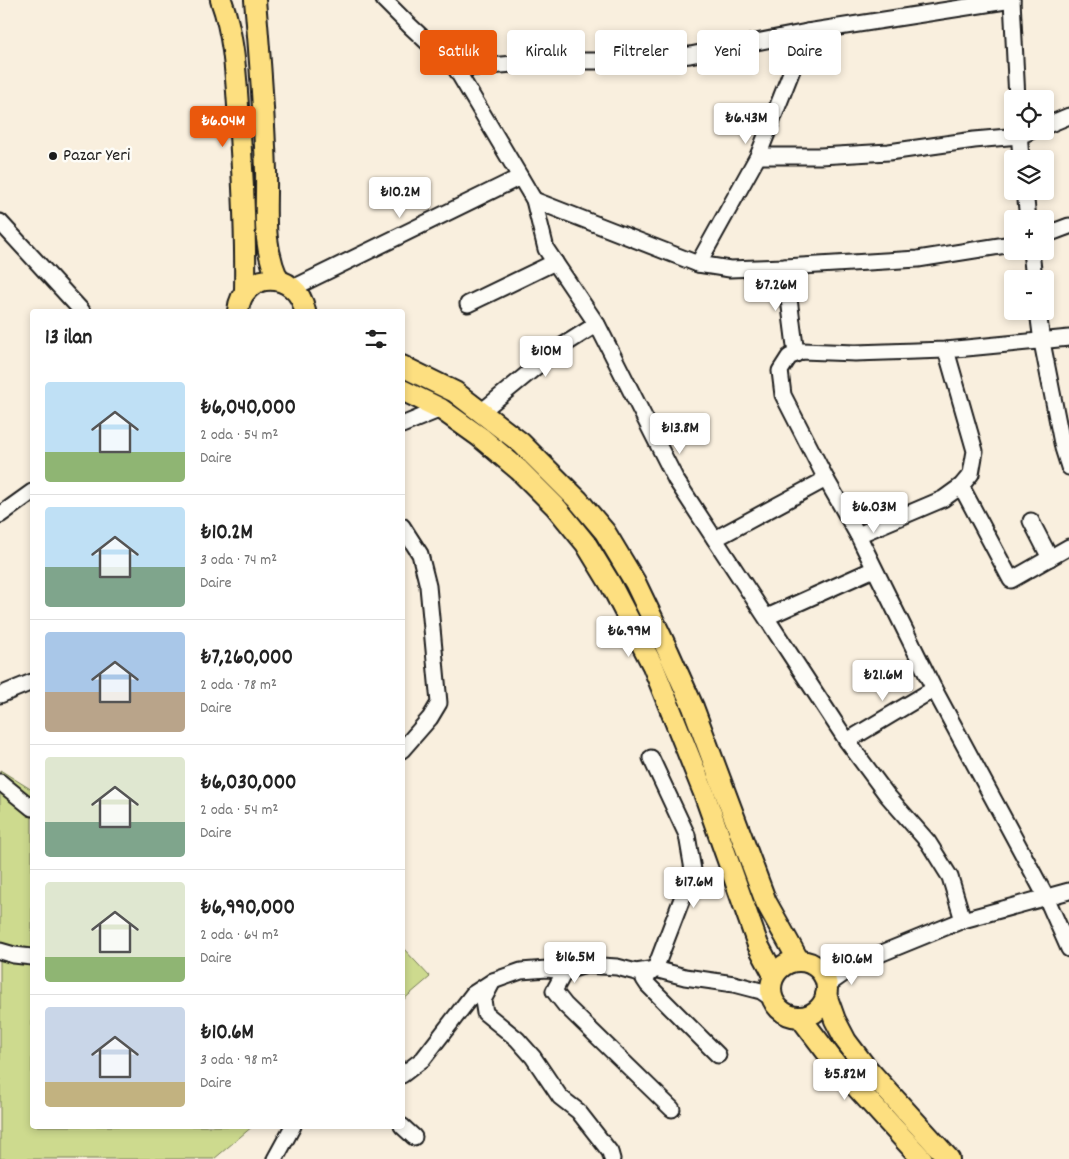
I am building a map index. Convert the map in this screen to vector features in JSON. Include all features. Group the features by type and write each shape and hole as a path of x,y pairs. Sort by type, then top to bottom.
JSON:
{"main road":[{"path":"221,0 226,15 233,55 238,104 246,236 245,292"},
{"path":"255,0 266,173 265,233 270,263 286,284 303,301 305,309"},
{"path":"238,309 240,300 245,292 260,282 269,280 286,284"},
{"path":"405,367 455,392 521,443 578,500 605,532 635,582 693,707 766,902 808,964 822,973 835,1020 851,1047 871,1073 949,1159"},
{"path":"405,392 441,410 480,437 519,470 555,506 586,544 611,585 653,666 704,793 783,1012 791,1016 809,1015 822,1003 826,991"},
{"path":"773,986 785,965 808,964"},
{"path":"800,1017 838,1067 922,1159"}],"street":[{"path":"384,0 420,35"},
{"path":"820,30 1012,0 1017,90"},
{"path":"497,65 548,61 629,61 690,55 769,39"},
{"path":"460,75 534,200 546,249 597,324 676,480 847,741 887,795 928,842 950,876 963,920"},
{"path":"698,264 758,156 790,75"},
{"path":"1054,122 1069,116"},
{"path":"758,156 820,156 889,152 1004,136"},
{"path":"286,284 520,177"},
{"path":"534,200 698,264 730,269 918,259 1004,245"},
{"path":"1054,232 1069,226"},
{"path":"3,230 80,309"},
{"path":"468,304 555,262"},
{"path":"785,267 796,354"},
{"path":"1039,320 1042,342 1069,467"},
{"path":"481,412 559,348 597,324"},
{"path":"1069,338 946,350 855,353 802,351 789,356 780,372 783,395 826,479 858,535 934,689 1046,897 1069,948"},
{"path":"858,535 942,499 961,486 971,474 975,451 946,350"},
{"path":"405,424 441,410"},
{"path":"716,539 826,479"},
{"path":"961,486 1011,580 1069,547"},
{"path":"0,515 30,493"},
{"path":"1031,521 1050,558"},
{"path":"405,747 430,718 439,703 428,586 420,554 407,546"},
{"path":"767,617 874,569"},
{"path":"0,696 30,683"},
{"path":"847,741 934,689"},
{"path":"651,758 687,836 693,870 655,969 644,979 718,1055"},
{"path":"0,782 30,806"},
{"path":"826,991 860,962 963,920 1069,891"},
{"path":"0,951 30,957"},
{"path":"808,964 860,962"},
{"path":"405,1073 423,1059 473,994 493,981 520,972 547,969 565,970 586,965 617,967 636,972 655,969 686,977 734,984 773,986"},
{"path":"565,970 554,991 565,1005 672,1108"},
{"path":"493,981 483,1000 485,1014 517,1039 533,1057 560,1097 578,1111 610,1152 612,1159"},
{"path":"279,1157 292,1129"},
{"path":"405,1129 414,1137"}],"green space":[{"path":"0,770 30,789 30,1129 249,1129 214,1159 0,1159"},
{"path":"405,950 430,977 405,998"}],"place":[{"name":"Pazar Yeri","path":"53,156"}]}
